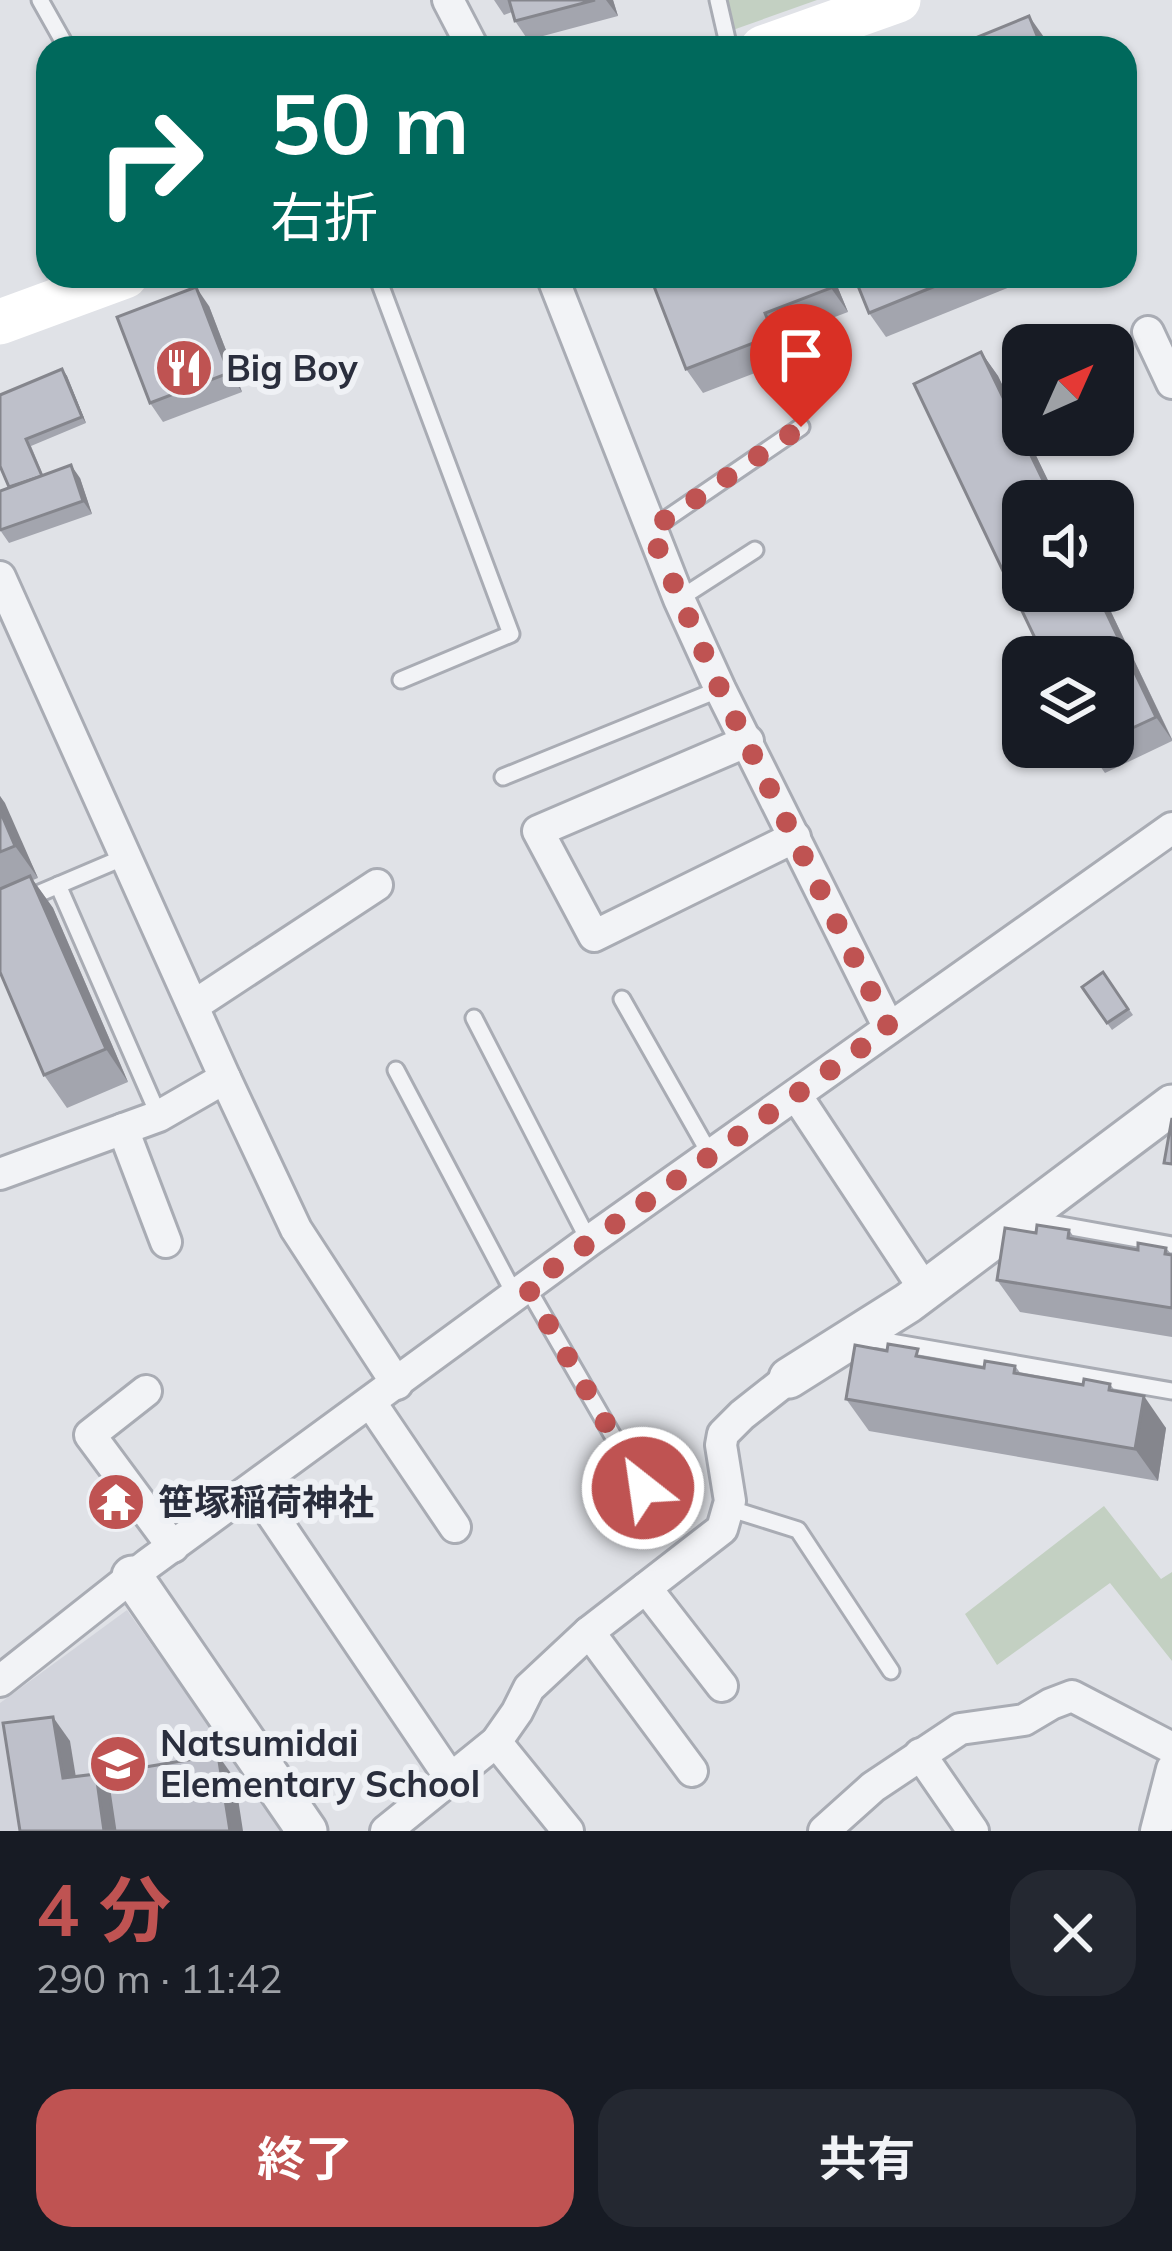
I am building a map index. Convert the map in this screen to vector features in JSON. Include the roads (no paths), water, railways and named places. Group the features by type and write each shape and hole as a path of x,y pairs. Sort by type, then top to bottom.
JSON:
{"main road":[{"path":"797,36 898,0"},
{"path":"0,322 92,288"}],"street":[{"path":"448,0 467,36"},
{"path":"557,288 679,599 889,1028"},
{"path":"1148,332 1172,383"},
{"path":"0,577 296,1229 397,1384"},
{"path":"748,741 538,832 594,935 795,836"},
{"path":"0,1681 132,1576 589,1241 1172,828"},
{"path":"193,1006 377,885"},
{"path":"0,1174 159,1116 224,1078"},
{"path":"796,1095 926,1290"},
{"path":"386,1831 496,1742 530,1688 589,1632 722,1529 730,1502 721,1445 723,1434 742,1415 789,1378 926,1290 1172,1105"},
{"path":"123,1129 166,1242"},
{"path":"146,1391 90,1435 173,1546"},
{"path":"371,1403 455,1527"},
{"path":"254,1488 451,1779"},
{"path":"132,1576 307,1831"},
{"path":"646,1588 722,1686"},
{"path":"589,1632 692,1771"},
{"path":"824,1831 873,1787 960,1729 1024,1720 1072,1696 1172,1748"},
{"path":"496,1742 568,1831"},
{"path":"920,1754 973,1831"},
{"path":"1156,1831 1172,1769"}],"lane":[{"path":"40,0 60,36"},
{"path":"718,0 726,36"},
{"path":"381,288 511,634 400,680"},
{"path":"650,530 801,427"},
{"path":"679,599 755,550"},
{"path":"503,777 720,689"},
{"path":"0,910 127,856"},
{"path":"58,885 159,1116"},
{"path":"622,999 711,1156"},
{"path":"474,1018 589,1241"},
{"path":"396,1070 521,1292 643,1488"},
{"path":"1022,1218 1172,1245"},
{"path":"859,1336 1172,1391"},
{"path":"728,1508 798,1530 891,1672"}],"place":[{"name":"Big Boy","path":"184,368"},
{"name":"笹塚稲荷神社","path":"116,1502"},
{"name":"Natsumidai Elementary School","path":"118,1764"}]}
